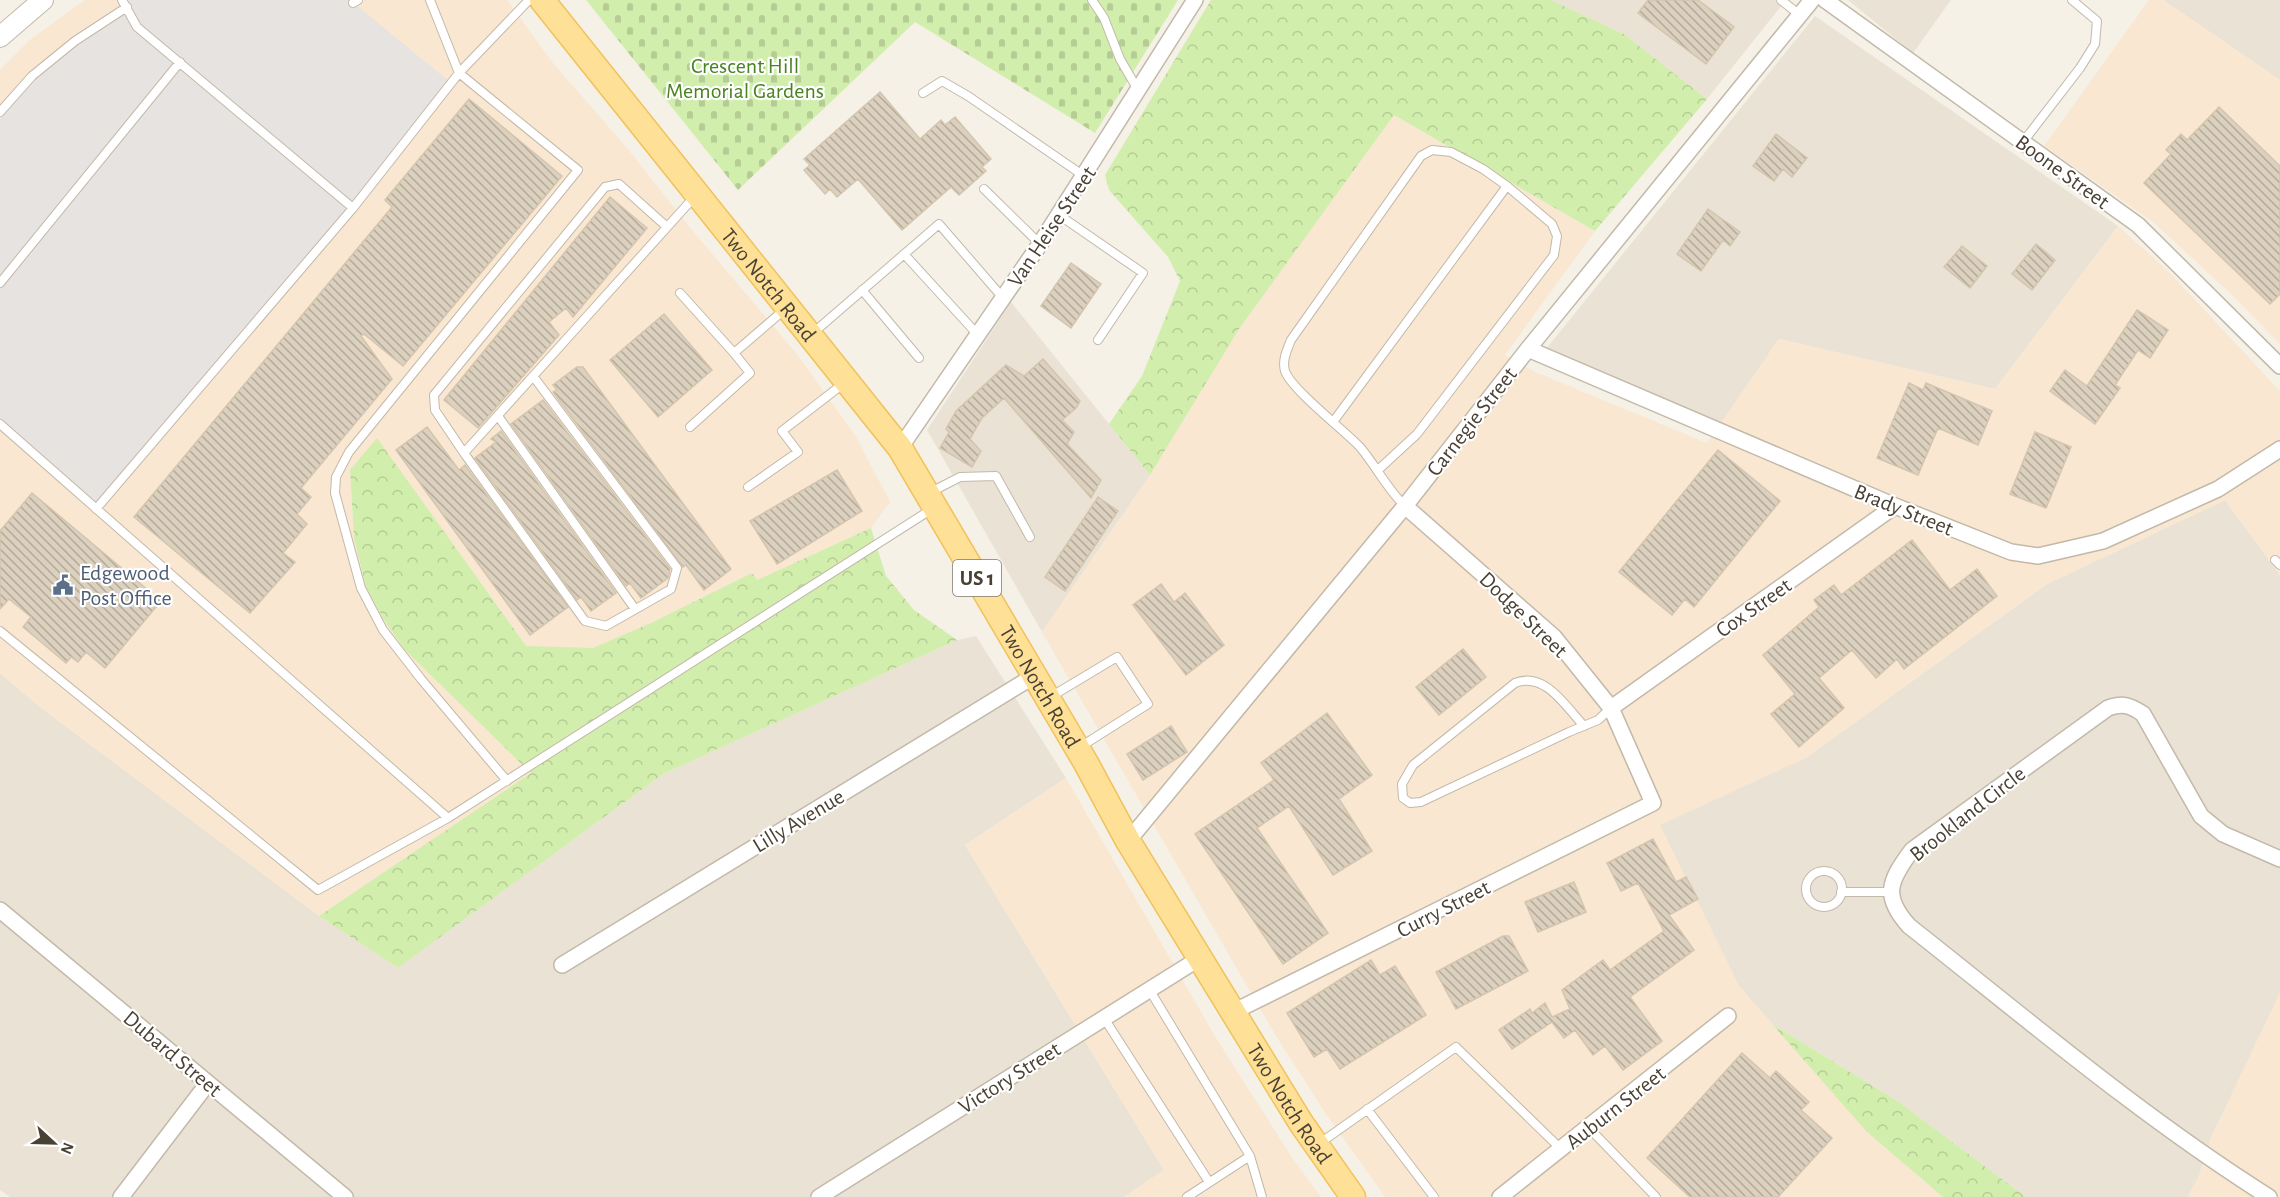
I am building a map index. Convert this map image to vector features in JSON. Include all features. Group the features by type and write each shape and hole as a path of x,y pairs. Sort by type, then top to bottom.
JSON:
{"main road":[{"name":"Two Notch Road","path":"542,0 900,448 1078,749 1128,841 1316,1146 1353,1197"}],"street":[{"path":"0,37 43,0"},
{"name":"Van Heise Street","path":"900,448 1040,244 1195,0"},
{"name":"Carnegie Street","path":"1128,841 1405,506 1528,349 1812,0"},
{"name":"Boone Street","path":"1825,0 2138,225 2280,366"},
{"name":"Brady Street","path":"1528,349 1895,506 2011,552 2038,556 2103,541 2218,489 2280,449"},
{"name":"Dodge Street","path":"1405,506 1554,637 1611,708 1653,803"},
{"name":"Cox Street","path":"1611,708 1895,506"},
{"name":"Lilly Avenue","path":"562,964 1034,676"},
{"name":"Brookland Circle","path":"1891,892 1895,877 1912,850 2108,708 2121,703 2143,714 2201,816 2223,834 2280,859"},
{"name":"Curry Street","path":"1233,1012 1653,803"},
{"path":"1891,892 1896,912 1909,926 2114,1088 2205,1155 2268,1197"},
{"name":"Dubard Street","path":"0,910 345,1197"},
{"name":"Victory Street","path":"819,1197 1200,958"},
{"name":"Auburn Street","path":"1500,1197 1728,1016"},
{"path":"121,1197 208,1083"}],"lane":[{"path":"430,0 459,73 578,170 349,452 336,477 335,493 361,588 383,630 507,781"},
{"path":"96,509 353,208 459,73 529,0"},
{"path":"1092,0 1104,18 1120,59 1139,91"},
{"path":"1781,0 1800,15"},
{"path":"2023,142 2080,68 2095,44 2097,21 2072,0"},
{"path":"0,112 32,76 124,3 137,27 353,208"},
{"path":"0,283 180,62"},
{"path":"923,93 942,81 968,96 1084,176"},
{"path":"1378,470 1416,434 1554,255 1557,236 1552,224 1508,186 1451,152 1432,150 1421,156 1291,340 1285,356 1286,372 1294,385 1359,447 1378,470 1393,495 1405,506"},
{"path":"534,376 677,568 671,589 606,626 585,621 435,410 434,395 605,187 619,184 667,227"},
{"path":"1333,422 1508,186"},
{"path":"984,189 1040,244"},
{"path":"464,453 697,194"},
{"path":"1059,215 1143,273 1098,340"},
{"path":"810,336 939,224 1003,298"},
{"path":"904,254 978,334"},
{"path":"862,290 919,358"},
{"path":"680,293 750,373 690,427"},
{"path":"734,353 787,307"},
{"path":"748,487 798,452 782,431 847,381"},
{"path":"498,416 635,609"},
{"path":"0,424 448,818"},
{"path":"0,631 318,890 448,818 507,781 932,500 960,477 996,476 1030,537"},
{"path":"1048,699 1117,657 1148,704 1078,749"},
{"path":"1584,726 1548,687 1536,680 1523,680 1515,683 1413,765 1402,784 1403,798 1410,803 1421,802 1598,720 1611,708"},
{"path":"1827,872 1836,877 1841,892 1835,903 1830,906 1818,906 1809,899 1806,887 1816,873 1827,872"},
{"path":"1841,892 1891,892"},
{"path":"1149,989 1250,1156 1262,1197"},
{"path":"1104,1018 1209,1182"},
{"path":"1316,1146 1456,1047 1560,1149"},
{"path":"1367,1109 1434,1197"},
{"path":"1589,1128 1656,1197"},
{"path":"1187,1197 1250,1156"}],"shaded area":[{"path":"85,0 507,0 553,63 627,148 692,230 796,353 855,435 890,502 871,528 757,580 752,573 653,622 543,671 350,470 354,538 366,587 404,649 532,773 319,916 40,707 0,673 0,70 31,39"},
{"path":"122,0 350,0 451,83 353,208 96,509 0,423 0,112 32,76 126,7"},
{"path":"1551,0 1786,0 1707,99 1624,34"},
{"path":"1848,0 1951,0 1913,53"},
{"path":"2149,0 2163,0 2280,80 2280,344 2230,293 2153,222 2044,146"},
{"path":"2163,0 2280,0 2280,80"},
{"path":"1815,16 2118,226 1995,389 1779,339 1722,422 1546,349"},
{"path":"1394,115 1595,231 1505,355 1535,372 1707,443 1779,339 1995,389 2118,226 2168,271 2280,391 2280,575 2225,500 2047,584 1807,757 1660,825 1739,986 1867,1131 1943,1197 1385,1197 1326,1114 1276,1036 1042,632 1150,475 1239,329"},
{"path":"1011,302 1150,475 1042,632 927,430"},
{"path":"2225,500 2280,575 2280,993 2211,1138 2199,1176 2188,1197 2026,1197 1899,1102 1772,1024 1739,986 1659,825 1807,757 2047,584"},
{"path":"976,636 1066,778 965,845 1164,1170 1124,1197 10,1197 0,1190 0,673 40,707 319,916 398,968 663,774 957,640"},
{"path":"1066,778 1216,1038 1291,1156 1321,1197 1124,1197 1164,1170 965,845"},
{"path":"2280,993 2280,1197 2188,1197 2199,1176 2211,1138"}],"green space":[{"name":"Crescent Hill Memorial Gardens","path":"586,0 1178,0 1095,133 915,22 738,190"},
{"path":"1211,0 1551,0 1624,34 1707,99 1595,231 1394,115 1239,329 1150,475 1109,424 1142,376 1180,281 1168,257 1109,190 1105,175"},
{"path":"377,438 526,646 593,648 653,622 752,573 757,580 871,528 886,576 914,610 957,640 663,774 398,968 319,916 531,773 404,649 384,620 366,587 354,538 350,470"},
{"path":"1772,1024 1899,1102 2026,1197 1943,1197 1867,1132"}],"building":[{"path":"1648,0 1698,0 1734,27 1706,64 1638,13"},
{"path":"880,92 920,139 941,120 945,125 955,117 991,159 982,167 986,171 959,195 951,187 902,230 858,179 837,197 830,189 825,194 804,170 810,165 804,159"},
{"path":"469,99 562,176 403,366 364,334 361,336 392,379 301,488 311,497 297,514 307,524 283,553 295,562 250,613 134,517 392,207 385,200"},
{"path":"2219,107 2280,166 2280,294 2270,304 2144,183 2171,154 2166,150 2181,134 2187,140"},
{"path":"1776,134 1807,158 1792,177 1783,169 1774,181 1753,166"},
{"path":"610,197 647,228 573,317 566,308 549,322 559,335 478,428 444,400"},
{"path":"1708,209 1740,232 1730,246 1723,240 1701,271 1677,254"},
{"path":"2036,244 2055,260 2032,290 2012,274"},
{"path":"1962,246 1987,266 1970,288 1944,267"},
{"path":"1071,263 1101,284 1071,328 1041,306"},
{"path":"2137,310 2168,330 2150,358 2138,350 2115,385 2120,388 2095,424 2050,391 2065,370 2087,386"},
{"path":"664,314 712,370 658,417 610,360"},
{"path":"1043,359 1080,401 1076,408 1062,420 1074,432 1067,444 1101,480 1091,498 1004,398 982,418 970,439 981,451 972,467 940,448 949,432 946,429 956,411 1006,365 1024,376"},
{"path":"577,367 583,367 731,569 704,590 686,565 683,567 553,392 557,390 553,385"},
{"path":"1909,383 1923,390 1926,383 1992,411 1978,445 1938,428 1918,475 1877,458"},
{"path":"543,400 670,569 668,578 641,598 630,583 626,586 511,424"},
{"path":"427,427 459,470 465,465 568,607 530,635 396,450"},
{"path":"501,431 616,593 591,611 581,597 577,600 475,458 496,442 491,439"},
{"path":"2035,432 2071,447 2046,508 2010,494"},
{"path":"1718,450 1780,501 1694,607 1685,599 1672,615 1619,572"},
{"path":"837,470 862,511 777,564 750,521"},
{"path":"32,493 161,601 105,668 86,652 78,662 71,657 66,663 23,627 31,617 9,599 0,609 0,531"},
{"path":"1098,497 1118,511 1065,591 1045,577"},
{"path":"1912,540 1950,590 1977,569 1997,596 1904,669 1897,659 1876,678 1852,650 1819,678 1844,708 1799,747 1771,714 1795,694 1763,655 1819,607 1814,600 1834,585 1841,595"},
{"path":"1161,584 1174,602 1185,593 1224,645 1186,675 1133,605"},
{"path":"1463,649 1486,677 1439,715 1416,687"},
{"path":"1327,713 1372,775 1339,799 1372,851 1333,875 1289,806 1257,828 1328,933 1283,964 1195,834 1274,780 1261,763"},
{"path":"1171,726 1187,752 1143,780 1127,754"},
{"path":"1653,839 1676,882 1686,877 1698,899 1669,915 1694,950 1630,997 1662,1041 1623,1070 1605,1046 1593,1055 1575,1030 1564,1038 1552,1022 1512,1049 1499,1030 1530,1009 1532,1013 1545,1003 1552,1017 1570,1009 1562,990 1603,960 1610,970 1664,931 1638,883 1621,891 1607,863"},
{"path":"1574,882 1586,912 1538,932 1525,902"},
{"path":"1503,936 1509,936 1528,971 1456,1009 1436,972"},
{"path":"1371,960 1380,975 1395,966 1426,1015 1340,1069 1327,1049 1314,1057 1287,1013"},
{"path":"1742,1053 1770,1078 1776,1071 1809,1102 1801,1110 1832,1138 1778,1197 1690,1197 1647,1158"}],"place":[{"name":"Edgewood Post Office","path":"63,585"}]}
